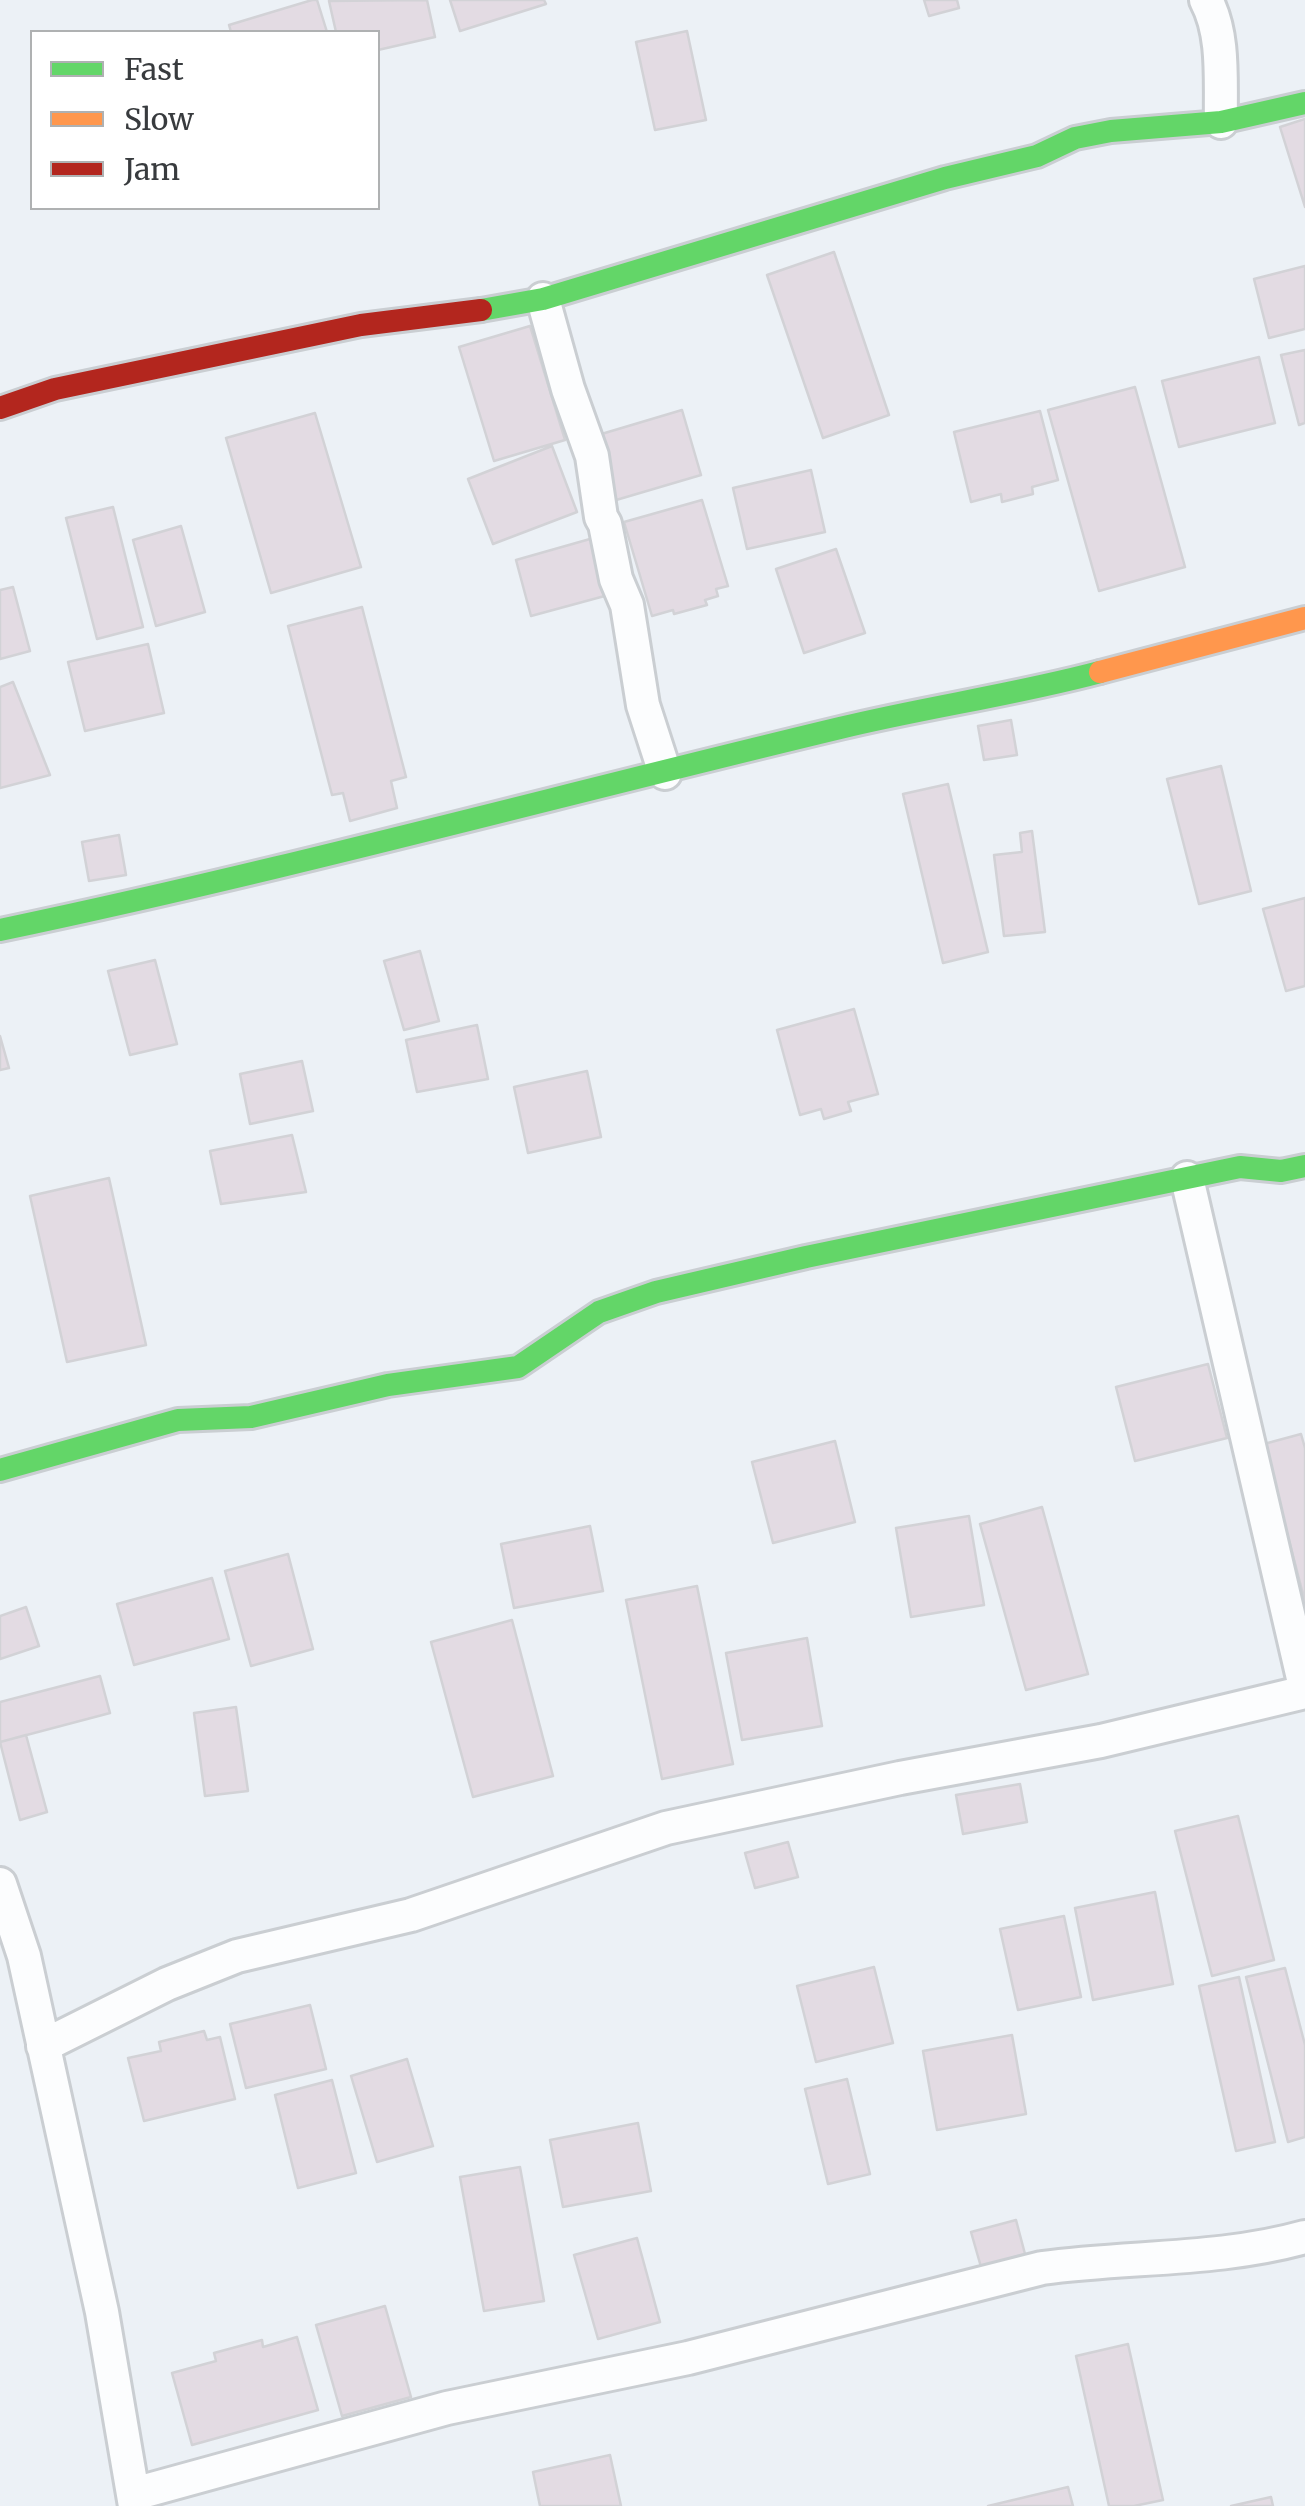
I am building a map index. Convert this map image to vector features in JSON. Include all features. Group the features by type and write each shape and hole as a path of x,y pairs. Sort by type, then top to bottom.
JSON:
{"street":[{"path":"1206,0 1213,12 1220,58 1221,122"},
{"path":"0,408 55,389 342,329 450,316 543,299 945,178 1037,156 1075,138 1111,131 1221,122 1305,103"},
{"path":"543,299 592,456 601,518 606,524 616,579 627,604 642,705 666,773"},
{"path":"0,930 178,893 846,727 1039,688 1305,618"},
{"path":"0,1470 178,1420 251,1417 388,1385 518,1367 599,1312 656,1292 806,1257 1240,1167 1282,1172 1305,1166"},
{"path":"44,2046 167,1984 237,1956 411,1915 666,1828 900,1778 1101,1741 1305,1689 1187,1178"},
{"path":"0,1884 24,1956 44,2046 102,2312 135,2500 447,2408 688,2358 1042,2268 1263,2249 1305,2237"}],"building":[{"path":"317,0 326,30 230,30 229,25"},
{"path":"427,0 435,37 380,50 380,30 336,30 329,1"},
{"path":"450,0 544,0 546,4 460,31"},
{"path":"924,0 957,0 959,8 929,16"},
{"path":"687,31 706,120 655,130 636,42"},
{"path":"1305,119 1305,207 1280,127"},
{"path":"834,252 889,415 823,438 767,275"},
{"path":"1305,266 1305,329 1269,338 1254,279"},
{"path":"530,326 565,440 494,461 459,347"},
{"path":"1305,350 1305,423 1299,425 1281,355"},
{"path":"1259,357 1275,423 1179,447 1162,381"},
{"path":"1135,387 1185,567 1099,591 1048,410"},
{"path":"682,410 701,475 606,503 588,438"},
{"path":"1040,411 1058,480 1032,487 1033,494 1002,502 1001,494 971,502 954,432"},
{"path":"315,413 361,567 271,593 226,438"},
{"path":"552,446 577,512 493,544 468,479"},
{"path":"811,470 825,532 747,549 733,488"},
{"path":"702,500 728,586 716,589 718,596 705,600 707,605 652,616 624,522"},
{"path":"113,507 143,627 97,639 66,518"},
{"path":"181,526 205,612 156,626 133,540"},
{"path":"597,537 612,594 531,616 516,560"},
{"path":"836,549 865,633 804,653 776,569"},
{"path":"13,587 30,651 0,659 0,590"},
{"path":"362,607 406,777 391,781 397,808 350,821 343,793 332,795 288,626"},
{"path":"148,644 164,713 85,731 68,662"},
{"path":"13,682 50,775 0,788 0,687"},
{"path":"1011,720 1017,755 984,760 978,726"},
{"path":"1221,766 1251,891 1199,904 1167,779"},
{"path":"948,784 988,952 943,963 903,794"},
{"path":"1032,831 1045,932 1004,936 994,855 1022,852 1020,833"},
{"path":"119,835 126,875 89,881 82,842"},
{"path":"1305,898 1305,986 1286,991 1263,909"},
{"path":"420,951 439,1021 404,1030 384,961"},
{"path":"155,960 177,1044 130,1055 108,971"},
{"path":"854,1009 878,1094 848,1102 851,1111 824,1119 821,1109 800,1115 777,1030"},
{"path":"477,1025 488,1079 417,1092 406,1040"},
{"path":"0,1036 9,1068 0,1070"},
{"path":"302,1061 313,1111 250,1124 240,1074"},
{"path":"587,1071 601,1137 528,1153 514,1087"},
{"path":"292,1135 306,1192 221,1204 210,1151"},
{"path":"109,1178 146,1345 67,1362 30,1196"},
{"path":"1208,1364 1227,1438 1135,1461 1116,1387"},
{"path":"1301,1434 1305,1448 1305,1602 1264,1444"},
{"path":"835,1441 855,1522 773,1543 752,1462"},
{"path":"1042,1507 1088,1674 1026,1690 980,1524"},
{"path":"969,1516 984,1605 911,1617 896,1528"},
{"path":"590,1526 603,1591 514,1608 501,1544"},
{"path":"288,1554 313,1649 251,1666 225,1571"},
{"path":"212,1578 229,1639 134,1665 117,1604"},
{"path":"697,1586 733,1764 662,1779 626,1600"},
{"path":"26,1607 39,1646 0,1659 0,1616"},
{"path":"512,1620 553,1776 473,1797 431,1642"},
{"path":"807,1638 822,1726 742,1740 726,1653"},
{"path":"100,1676 110,1713 0,1742 0,1702"},
{"path":"236,1707 248,1791 205,1796 194,1713"},
{"path":"26,1735 47,1812 20,1820 0,1742"},
{"path":"1020,1784 1027,1822 963,1834 956,1795"},
{"path":"1238,1816 1274,1960 1212,1976 1175,1831"},
{"path":"788,1842 798,1877 755,1888 745,1853"},
{"path":"1155,1892 1173,1984 1093,2000 1075,1908"},
{"path":"1064,1916 1081,1997 1018,2010 1000,1929"},
{"path":"874,1967 893,2043 816,2062 797,1986"},
{"path":"1285,1968 1305,2045 1305,2137 1288,2142 1246,1977"},
{"path":"1239,1977 1275,2142 1236,2151 1199,1986"},
{"path":"310,2005 326,2069 246,2088 230,2024"},
{"path":"204,2031 207,2040 220,2037 235,2099 144,2121 128,2058 161,2051 159,2042"},
{"path":"1012,2035 1026,2114 937,2130 923,2051"},
{"path":"407,2059 433,2146 377,2162 351,2076"},
{"path":"847,2079 870,2174 828,2184 805,2089"},
{"path":"332,2080 356,2173 298,2188 275,2095"},
{"path":"638,2123 651,2191 563,2207 550,2140"},
{"path":"520,2167 544,2301 484,2311 460,2177"},
{"path":"1016,2220 1025,2254 981,2267 971,2232"},
{"path":"637,2238 660,2322 598,2339 574,2255"},
{"path":"385,2306 411,2397 342,2416 316,2325"},
{"path":"297,2337 318,2410 192,2445 172,2373 216,2361 214,2353 262,2340 263,2347"},
{"path":"1128,2344 1163,2500 1109,2506 1076,2356"},
{"path":"610,2455 621,2506 540,2506 533,2472"},
{"path":"1068,2487 1073,2506 988,2506"},
{"path":"1271,2497 1273,2506 1231,2506"}],"traffic: fast":[{"path":"481,310 543,299 945,178 1037,156 1075,138 1111,131 1221,122 1305,103"},
{"path":"0,930 316,858 840,728 1100,672"},
{"path":"0,1470 178,1420 251,1417 388,1385 518,1367 599,1312 656,1292 806,1257 1240,1167 1281,1171 1305,1166"}],"traffic: slow":[{"path":"1100,672 1305,618"}],"traffic: jam":[{"path":"0,408 55,389 361,325 481,310"}]}
